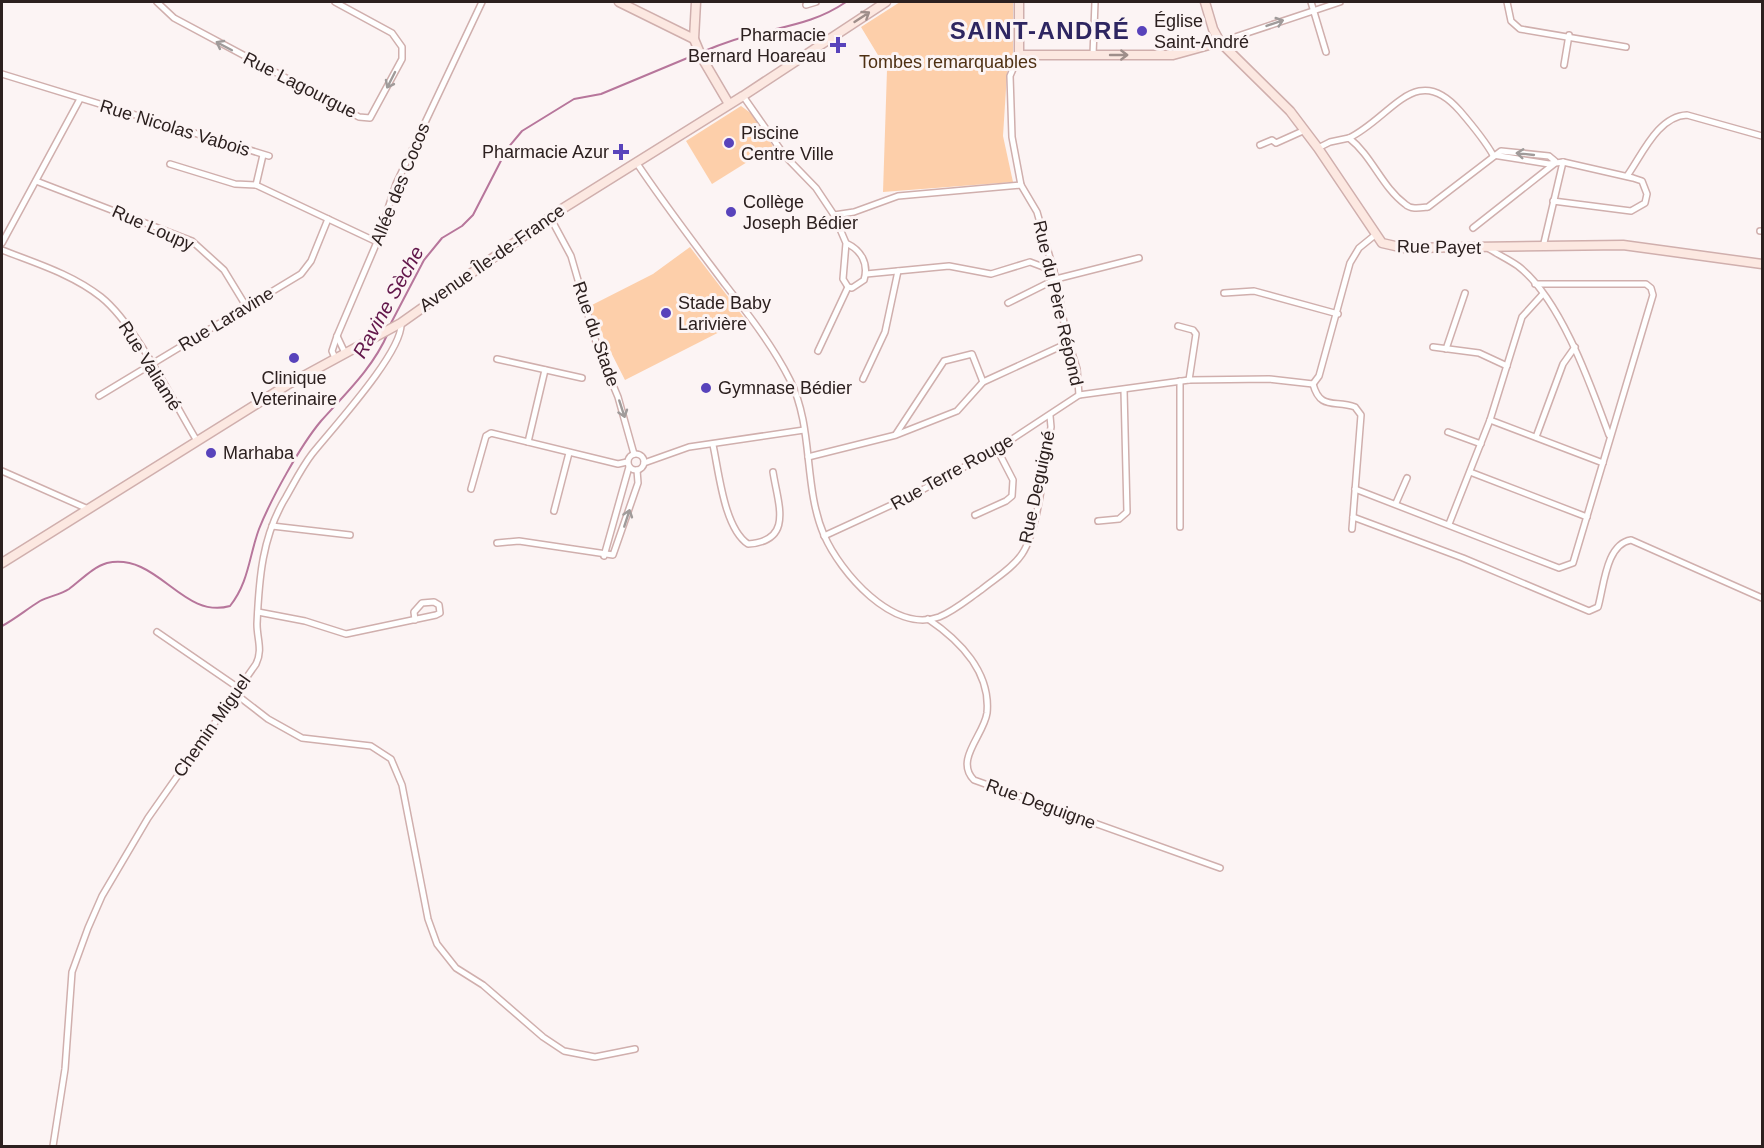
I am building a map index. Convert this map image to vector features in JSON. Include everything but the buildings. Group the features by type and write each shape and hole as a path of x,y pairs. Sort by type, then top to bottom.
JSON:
{"street":[{"name":"Rue Lagourgue","path":"157,2 174,18 209,38 359,117 370,118 402,58 402,47 392,33 335,2"},
{"name":"Allée des Cocos","path":"335,358 332,351 377,242 396,184 482,2"},
{"path":"619,2 695,43"},
{"path":"696,2 695,43 729,104"},
{"path":"806,5 816,2"},
{"name":"Avenue Île-de-France","path":"2,563 197,441 335,358 401,323 550,217 743,96 886,2"},
{"name":"Rue du Père Répond","path":"1019,2 1019,55 1010,76 1012,137 1022,185 1037,212 1054,271 1068,343 1077,369 1079,395"},
{"path":"1093,55 1095,2"},
{"name":"Rue Payet","path":"1205,2 1213,29 1220,42 1278,99 1305,130 1375,235 1388,246 1486,248 1623,245 1762,264"},
{"path":"1311,2 1326,52"},
{"path":"1019,55 1173,55 1220,42 1340,2"},
{"path":"1507,2 1509,17 1516,27 1626,47"},
{"path":"1564,65 1569,35"},
{"name":"Rue Nicolas Vabois","path":"2,74 266,156 256,185"},
{"path":"1318,148 1330,142 1349,138 1409,94 1422,88 1448,97 1476,129 1493,155 1549,164 1559,162"},
{"path":"743,96 785,156 816,188 834,215 846,243 843,279 848,287"},
{"path":"2,243 80,99"},
{"path":"1627,176 1663,124 1674,117 1687,115 1762,136"},
{"path":"1260,145 1272,140 1276,143 1305,130"},
{"path":"1349,138 1364,151 1398,198 1406,206 1417,209 1428,207 1483,168 1493,155 1502,151 1549,156 1559,162 1627,176 1642,181 1647,194 1645,203 1634,210 1553,201"},
{"path":"636,162 767,342 790,381 804,430 815,510 824,536 856,581 887,610 910,620 928,619"},
{"path":"1533,162 1538,177"},
{"path":"1473,228 1559,162"},
{"path":"1543,247 1559,162"},
{"path":"170,164 234,184 256,185 377,242"},
{"name":"Rue Loupy","path":"36,181 192,241 224,270 246,306"},
{"path":"834,215 854,212 898,196 1022,185"},
{"name":"Rue du Stade","path":"550,217 571,256 598,349 618,397 634,454"},
{"name":"Rue Laravine","path":"99,396 301,274 311,261 328,219"},
{"path":"1352,528 1361,415 1355,407 1324,402 1316,393 1313,384 1319,376 1355,254 1375,235"},
{"path":"846,243 860,252 866,274 858,286 848,287"},
{"path":"1486,248 1519,267 1535,284 1575,347 1610,436"},
{"name":"Rue Valiamé","path":"2,250 69,277 101,297 132,332 197,441"},
{"path":"1008,303 1056,279 1139,258"},
{"path":"866,274 949,266 991,274 1030,262 1054,271"},
{"path":"863,380 885,333 898,271"},
{"path":"1355,489 1559,568 1573,563 1653,295 1651,288 1646,284 1535,284"},
{"path":"818,351 848,287"},
{"path":"1224,293 1254,291 1338,314"},
{"path":"1446,349 1465,293"},
{"path":"1449,524 1490,420 1522,316 1542,295"},
{"name":"Chemin Miguel","path":"53,1146 65,1070 72,972 88,928 102,896 148,818 206,732 238,692 259,658 258,612 265,544 279,507 310,456 374,378 390,353 401,323"},
{"path":"1178,326 1193,330 1196,334 1190,380"},
{"path":"338,336 345,353"},
{"path":"808,457 896,435 957,411 983,382 1068,343"},
{"path":"1433,347 1479,354 1507,366"},
{"path":"1536,437 1563,364 1575,347"},
{"path":"896,435 944,361 972,354 983,382"},
{"name":"Rue du Stade","path":"498,359 582,378"},
{"path":"528,442 545,370"},
{"name":"Rue Terre Rouge","path":"824,536 911,496 997,449 1079,395 1190,380 1269,379 1313,384"},
{"path":"1179,527 1180,381"},
{"path":"1098,521 1119,519 1127,512 1124,390"},
{"name":"Rue Deguigné","path":"928,619 939,617 956,607 1021,556 1032,528 1051,427 1050,416"},
{"path":"1490,420 1603,463"},
{"path":"497,543 519,541 604,555 616,553 638,483 637,470 644,463 689,447 804,430"},
{"path":"1448,432 1480,444"},
{"path":"471,489 488,434 628,465 637,470"},
{"path":"713,445 730,517 740,538 748,544 773,536 779,530 781,522 773,472"},
{"path":"975,515 1012,496 1013,480 997,449"},
{"path":"554,511 569,453"},
{"path":"604,555 628,465 634,454 641,456 644,463"},
{"path":"2,471 89,509"},
{"path":"1470,472 1587,517"},
{"path":"1396,503 1407,478"},
{"path":"1353,518 1464,558 1589,610 1598,607 1613,553 1618,545 1631,540 1762,598"},
{"path":"272,526 350,535"},
{"path":"258,612 305,621 346,634 415,620 440,613 439,605 434,602 422,603 414,612 415,620"},
{"name":"Rue Deguigne","path":"928,619 965,649 978,670 987,710 984,727 968,758 966,768 975,780 1220,868"},
{"path":"157,632 238,692 268,719 302,738 371,746 392,759 402,785 428,919 437,944 456,968 483,985 543,1037 564,1051 595,1058 635,1049"}],"green space":[{"name":"Tombes remarquables","path":"900,2 1013,2 1013,56 1007,73 1003,136 1013,182 883,192 887,70 861,27"},
{"name":"Piscine Centre Ville","path":"741,106 752,114 773,146 712,184 686,141"},
{"name":"Stade Baby Larivière","path":"690,247 745,319 625,380 588,307 653,274"}],"waterway":[{"name":"Ravine Sèche","path":"702,52 738,39 815,18 846,2"},
{"name":"Ravine Sèche","path":"390,325 424,260 442,238 462,226 473,215 507,149 522,131 574,99 601,94 697,54"},
{"name":"Ravine Sèche","path":"2,626 40,601 69,589 92,571 107,563 125,562 141,567 198,604 213,608 230,606 245,578 259,529 287,473 321,421 375,358 388,333"}],"place":[{"name":"Église Saint-André","path":"1142,31"},
{"name":"Pharmacie Bernard Hoareau","path":"838,45"},
{"name":"Piscine Centre Ville","path":"729,143"},
{"name":"Pharmacie Azur","path":"621,152"},
{"name":"Collège Joseph Bédier","path":"731,212"},
{"name":"Stade Baby Larivière","path":"666,313"},
{"name":"Clinique Veterinaire","path":"294,358"},
{"name":"Gymnase Bédier","path":"706,388"},
{"name":"Marhaba","path":"211,453"}],"district":[{"name":"SAINT-ANDRÉ","path":"1040,30"}]}
